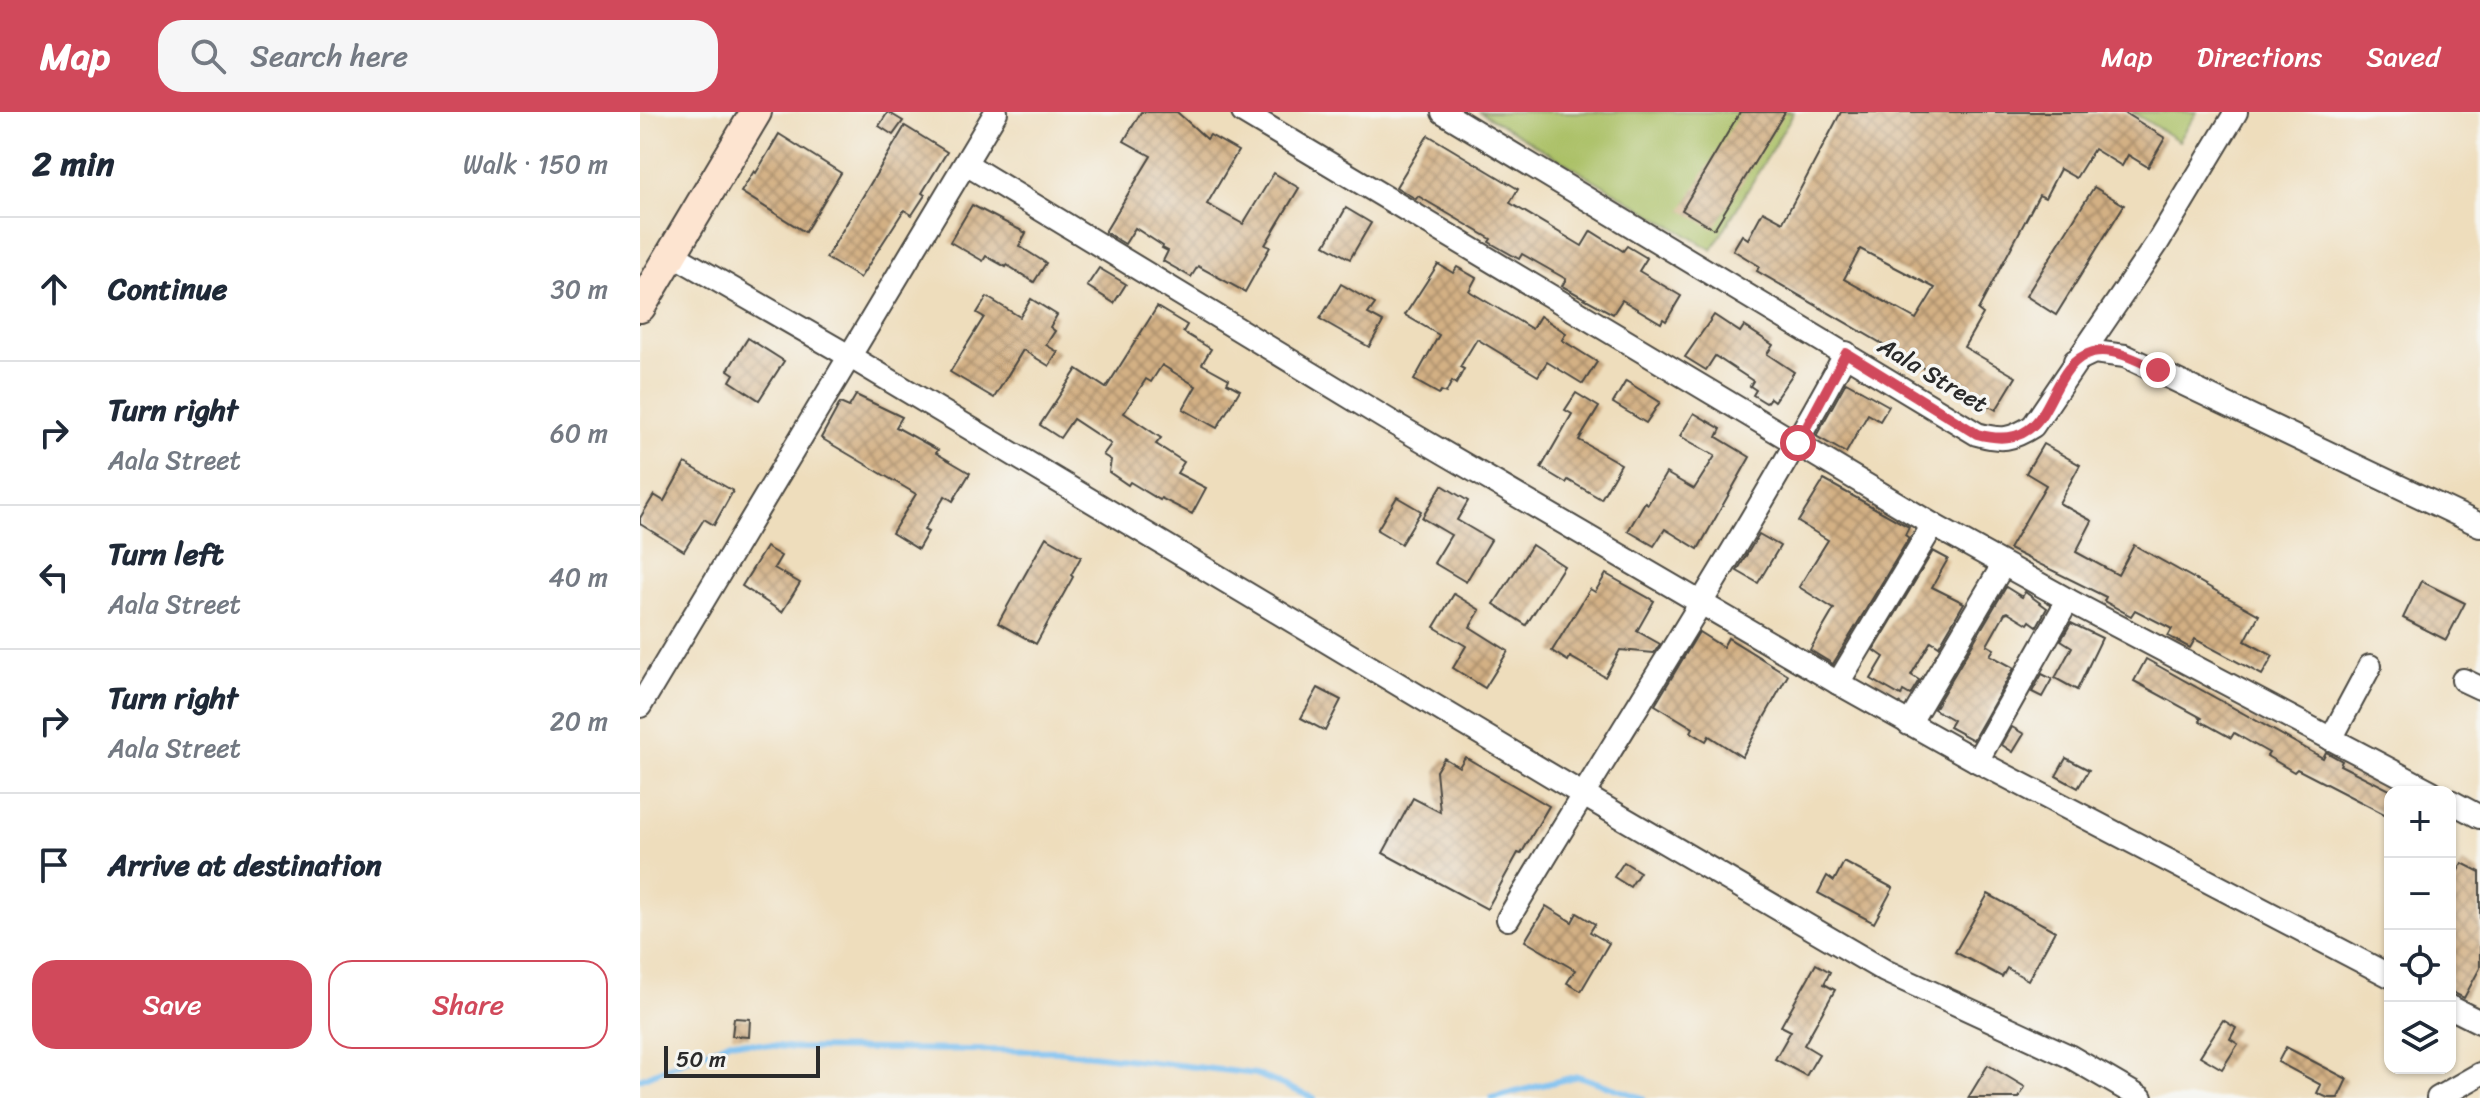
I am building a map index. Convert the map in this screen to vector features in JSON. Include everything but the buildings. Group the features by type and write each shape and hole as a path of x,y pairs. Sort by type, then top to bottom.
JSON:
{"main road":[{"path":"640,307 756,112"}],"street":[{"path":"640,706 996,112"},
{"path":"1243,112 1933,525 2068,600 2421,786"},
{"name":"Aala Street","path":"1443,112 1977,434 1997,439 2017,437 2033,426 2156,245 2236,112"},
{"path":"966,164 1388,420 1909,724 2384,973"},
{"path":"672,254 1885,971 2069,1056 2141,1098"},
{"path":"2075,361 2094,352 2125,356 2480,525"},
{"path":"1508,919 1798,443 1846,353"},
{"path":"1838,683 1933,525"},
{"path":"1909,724 2003,565"},
{"path":"1977,761 2068,600"},
{"path":"2331,739 2370,666"},
{"path":"2456,804 2480,817"},
{"path":"2456,1010 2480,1022"},
{"path":"2438,1098 2480,1074"}],"green space":[{"path":"1480,112 1794,112 1712,250"},
{"path":"2132,112 2197,112 2179,141"}],"waterway":[{"path":"640,1079 731,1041 795,1048 1057,1051 1256,1074 1314,1098"},
{"path":"1492,1098 1578,1076 1643,1098"}],"route":[{"path":"1798,443 1846,353 1977,434 1997,439 2017,437 2033,426 2075,361 2094,352 2125,356 2158,370"}]}
